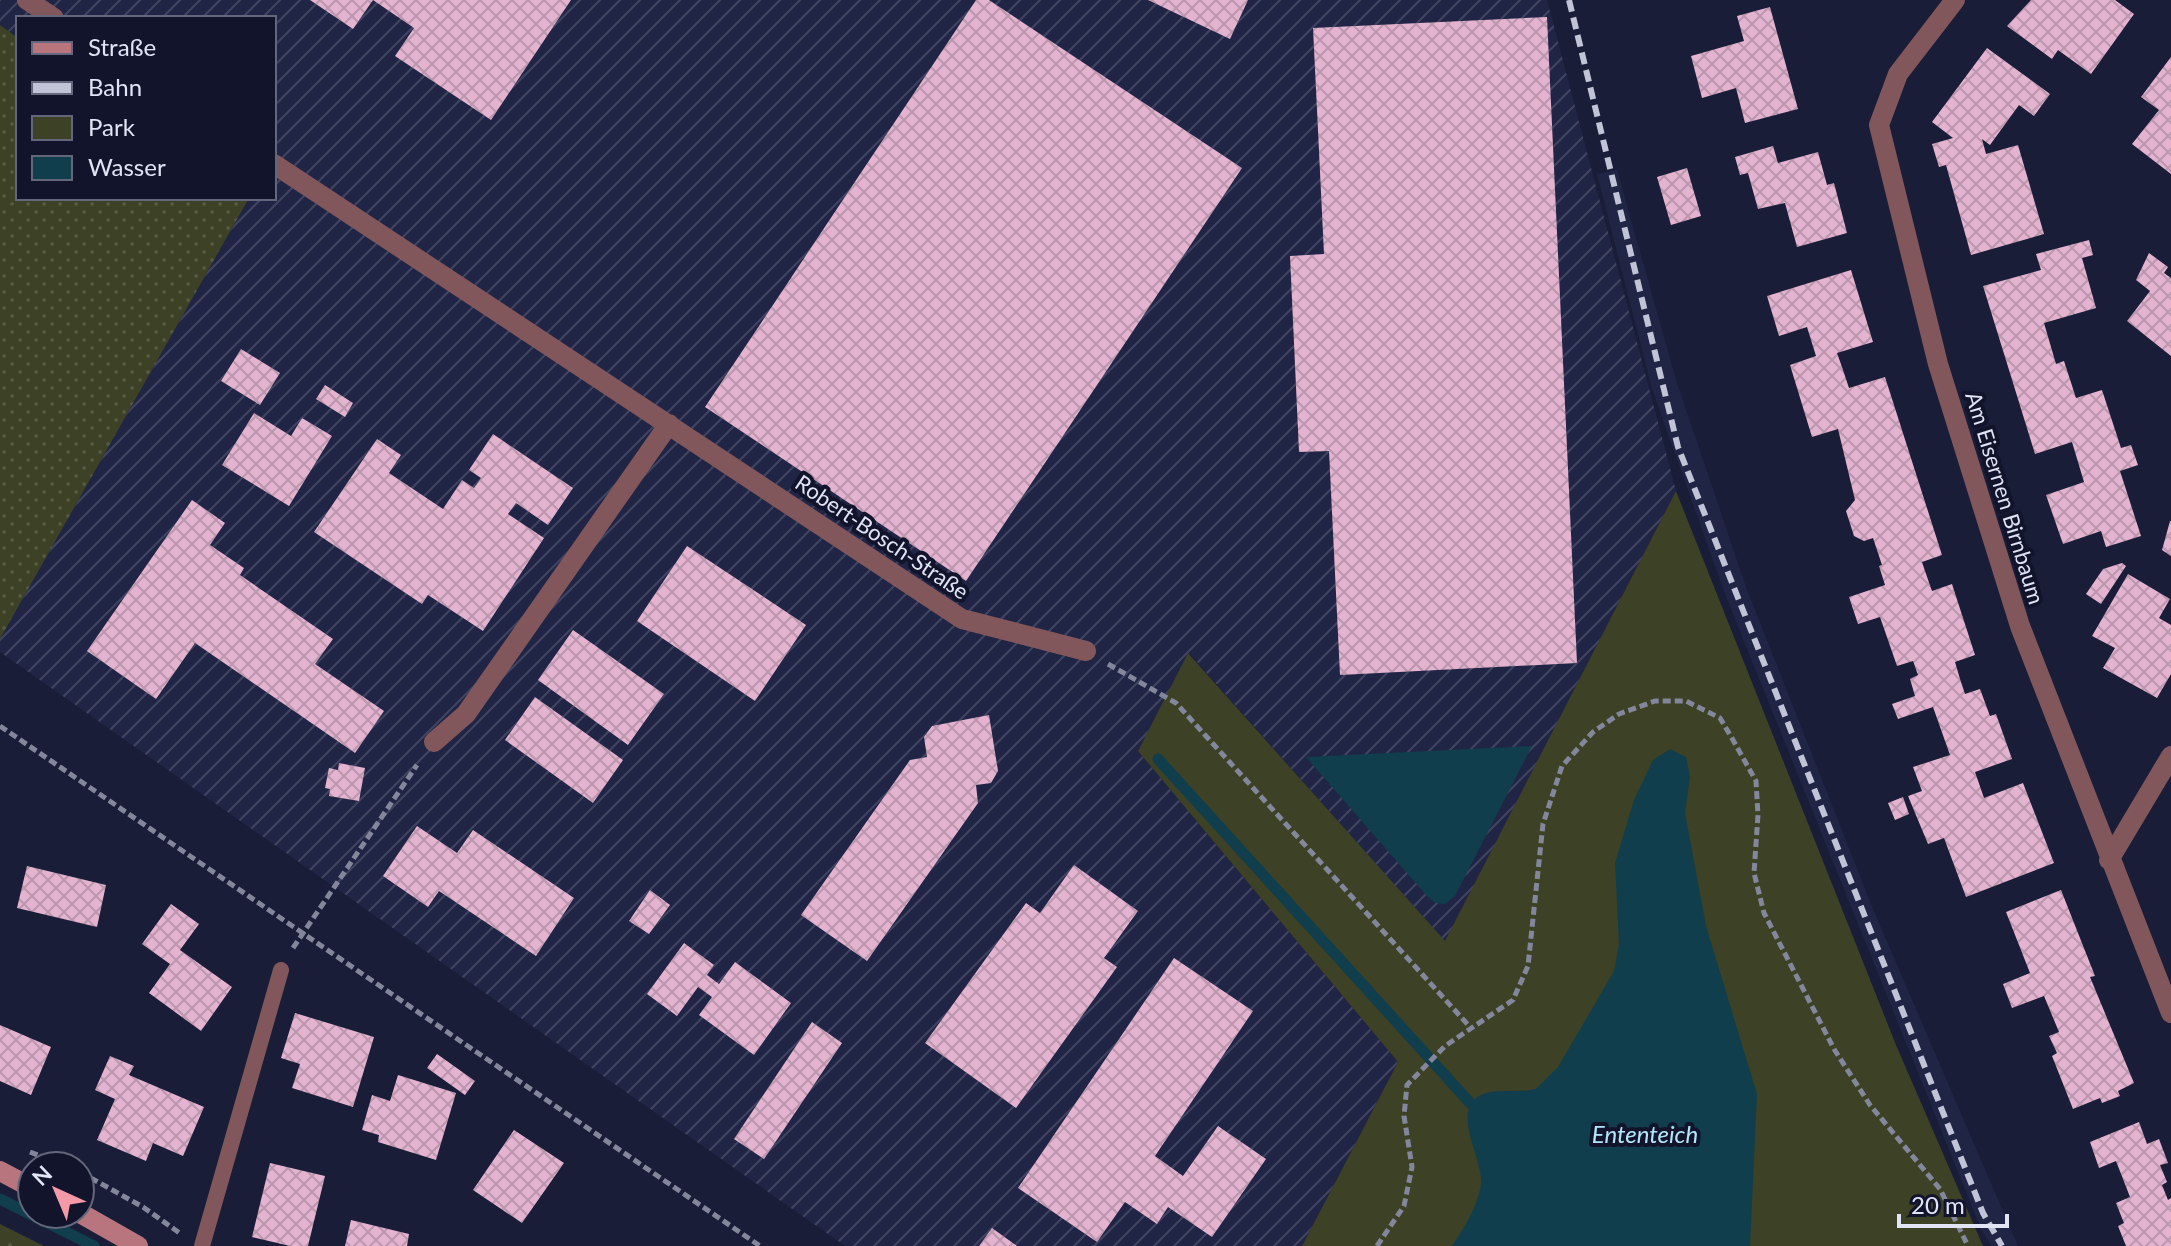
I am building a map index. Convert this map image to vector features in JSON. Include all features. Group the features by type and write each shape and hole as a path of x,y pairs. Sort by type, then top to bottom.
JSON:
{"street":[{"path":"27,0 51,16"},
{"name":"Am Eisernen Birnbaum","path":"1955,0 1898,74 1879,125 1938,364 2020,626 2171,1013"},
{"name":"Robert-Bosch-Straße","path":"276,165 962,619 1086,651"},
{"path":"434,742 466,714 669,424"},
{"path":"2109,860 2171,756"},
{"path":"96,1222 138,1246"}],"lane":[{"path":"194,1242 281,970"}],"path":[{"path":"1086,651 1176,703 1470,1027"},
{"path":"1377,1246 1404,1206 1412,1167 1404,1116 1407,1085 1445,1046 1513,1000 1528,966 1543,824 1562,766 1593,732 1619,714 1655,701 1686,701 1720,718 1756,781 1758,815 1754,873 1764,913 1834,1049 1870,1105 1940,1189 1968,1246"},
{"path":"0,726 760,1246"},
{"path":"281,970 301,931 434,742"},
{"path":"96,1181 143,1207 194,1242"}],"shaded area":[{"path":"0,0 1547,0 1676,491 1445,942 1189,653 1138,751 1398,1062 1302,1246 845,1246 0,652 0,639 248,200 276,200 276,16 16,16 16,37 0,25"},
{"path":"1617,170 1677,383 1746,587 1873,909 2018,1246 1991,1246 1981,1229 1725,594 1652,389 1597,174"}],"green space":[{"path":"0,25 16,37 16,200 248,200 0,639"},
{"path":"1676,491 1896,1045 1983,1246 1302,1246 1398,1062 1138,751 1188,653 1445,941"},
{"path":"0,1224 44,1246 0,1246"}],"water":[{"path":"1532,746 1455,896 1445,904 1435,903 1427,896 1306,757"},
{"name":"Ententeich","path":"1670,749 1686,757 1690,777 1685,813 1706,926 1757,1094 1750,1246 1452,1246 1474,1209 1481,1184 1470,1134 1469,1109 1474,1099 1486,1093 1536,1089 1558,1067 1614,971 1619,944 1615,863 1634,800 1653,760"}],"building":[{"path":"310,0 373,0 353,29"},
{"path":"373,0 571,0 491,120 395,56 414,28"},
{"path":"976,0 989,0 1242,168 966,581 705,407"},
{"path":"1148,0 1248,0 1230,39"},
{"path":"2031,0 2115,0 2134,14 2091,74 2058,50 2052,59 2007,26"},
{"path":"1770,7 1798,109 1745,123 1736,88 1702,98 1691,56 1744,41 1737,16"},
{"path":"1547,17 1577,663 1340,675 1329,451 1299,452 1290,256 1324,254 1313,28"},
{"path":"1987,48 2050,94 2034,116 2019,105 1990,145 1982,139 1986,154 2018,145 2044,234 1971,255 1946,165 1939,167 1932,144 1953,138 1932,122"},
{"path":"2171,57 2171,174 2132,144 2159,110 2141,97"},
{"path":"1773,146 1778,163 1818,152 1827,185 1834,183 1847,233 1797,247 1785,203 1758,209 1748,173 1740,175 1735,157"},
{"path":"1687,168 1701,216 1671,225 1657,177"},
{"path":"2089,240 2093,255 2082,258 2096,308 2044,323 2056,364 2064,361 2076,398 2102,390 2121,448 2131,445 2138,465 2120,471 2141,536 2106,547 2101,531 2063,544 2046,495 2084,482 2072,442 2035,454 1983,286 2041,270 2036,254"},
{"path":"2149,253 2168,267 2164,273 2171,278 2171,356 2127,321 2150,291 2136,280"},
{"path":"1851,270 1873,342 1837,353 1849,388 1885,377 1942,555 1922,562 1932,591 1952,584 1975,655 1955,662 1960,679 1965,694 1980,689 1990,716 1996,714 2012,759 1975,772 1984,798 2023,783 2054,863 1966,897 1944,838 1928,844 1908,796 1922,791 1913,767 1950,755 1933,707 1898,719 1892,704 1915,696 1910,679 1918,675 1913,661 1897,666 1880,617 1858,624 1849,597 1885,585 1879,566 1882,565 1873,538 1864,541 1854,536 1846,511 1855,500 1838,429 1812,437 1790,365 1816,356 1807,327 1779,336 1767,296"},
{"path":"241,349 280,373 260,405 221,381"},
{"path":"325,385 353,403 345,417 316,399"},
{"path":"254,413 291,436 302,418 332,436 289,506 222,465"},
{"path":"493,434 573,488 548,525 516,503 508,514 544,538 483,631 428,595 422,604 314,532 377,439 401,455 389,473 443,509 462,480 474,488 481,478 469,470"},
{"path":"192,500 225,523 210,545 244,568 240,575 333,639 315,664 384,711 355,753 195,643 156,699 87,651"},
{"path":"2171,521 2171,556 2162,550"},
{"path":"687,546 806,625 755,701 637,621"},
{"path":"2122,563 2126,566 2101,604 2086,594 2103,569"},
{"path":"2128,574 2170,599 2159,618 2171,625 2171,674 2157,698 2103,668 2115,648 2092,636"},
{"path":"573,630 664,694 628,745 538,680"},
{"path":"535,697 623,760 593,803 505,740"},
{"path":"989,715 998,771 991,783 976,785 978,803 867,961 801,915 910,760 927,757 924,737 932,726"},
{"path":"339,763 365,768 359,801 329,796 330,789 325,788 329,768 338,770"},
{"path":"1903,797 1909,814 1895,820 1888,803"},
{"path":"417,826 457,853 473,830 574,898 536,956 439,891 428,907 383,876"},
{"path":"1074,865 1138,911 1104,958 1117,967 1016,1108 925,1043 1026,903 1040,913"},
{"path":"27,866 106,885 97,927 17,908"},
{"path":"650,890 670,905 649,934 629,921"},
{"path":"2061,890 2095,976 2090,977 2134,1083 2118,1091 2120,1096 2102,1103 2100,1098 2073,1109 2052,1056 2057,1053 2049,1036 2059,1032 2044,996 2012,1008 2003,984 2030,973 2006,912"},
{"path":"171,904 199,924 180,950 232,987 201,1031 149,993 170,964 142,944"},
{"path":"684,943 714,965 707,975 719,984 735,962 791,1003 754,1055 699,1015 712,997 698,987 677,1016 647,994"},
{"path":"1174,958 1253,1011 1155,1156 1183,1176 1218,1126 1266,1159 1212,1237 1168,1207 1157,1224 1125,1202 1097,1242 1018,1188"},
{"path":"295,1013 374,1037 353,1107 292,1088 300,1064 281,1058"},
{"path":"812,1022 842,1043 764,1159 734,1139"},
{"path":"0,1025 51,1047 31,1095 0,1081"},
{"path":"437,1054 475,1081 465,1095 427,1068"},
{"path":"110,1056 134,1066 129,1075 204,1107 183,1156 153,1143 146,1161 97,1140 115,1099 95,1090"},
{"path":"398,1075 456,1093 436,1160 378,1142 379,1135 362,1130 372,1095 390,1101"},
{"path":"2139,1122 2147,1144 2159,1139 2168,1163 2160,1165 2167,1182 2162,1185 2168,1200 2171,1198 2171,1246 2126,1246 2118,1226 2124,1223 2116,1203 2130,1197 2116,1161 2099,1168 2090,1142"},
{"path":"514,1130 564,1163 522,1223 473,1190"},
{"path":"270,1163 325,1176 308,1246 290,1246 252,1237"},
{"path":"351,1220 409,1234 407,1246 345,1246"},
{"path":"992,1228 1017,1246 979,1246"}],"waterway":[{"path":"1158,759 1471,1104"},
{"path":"0,1199 94,1246"}],"railway":[{"path":"1569,0 1678,447 1983,1213 2002,1246"}]}
